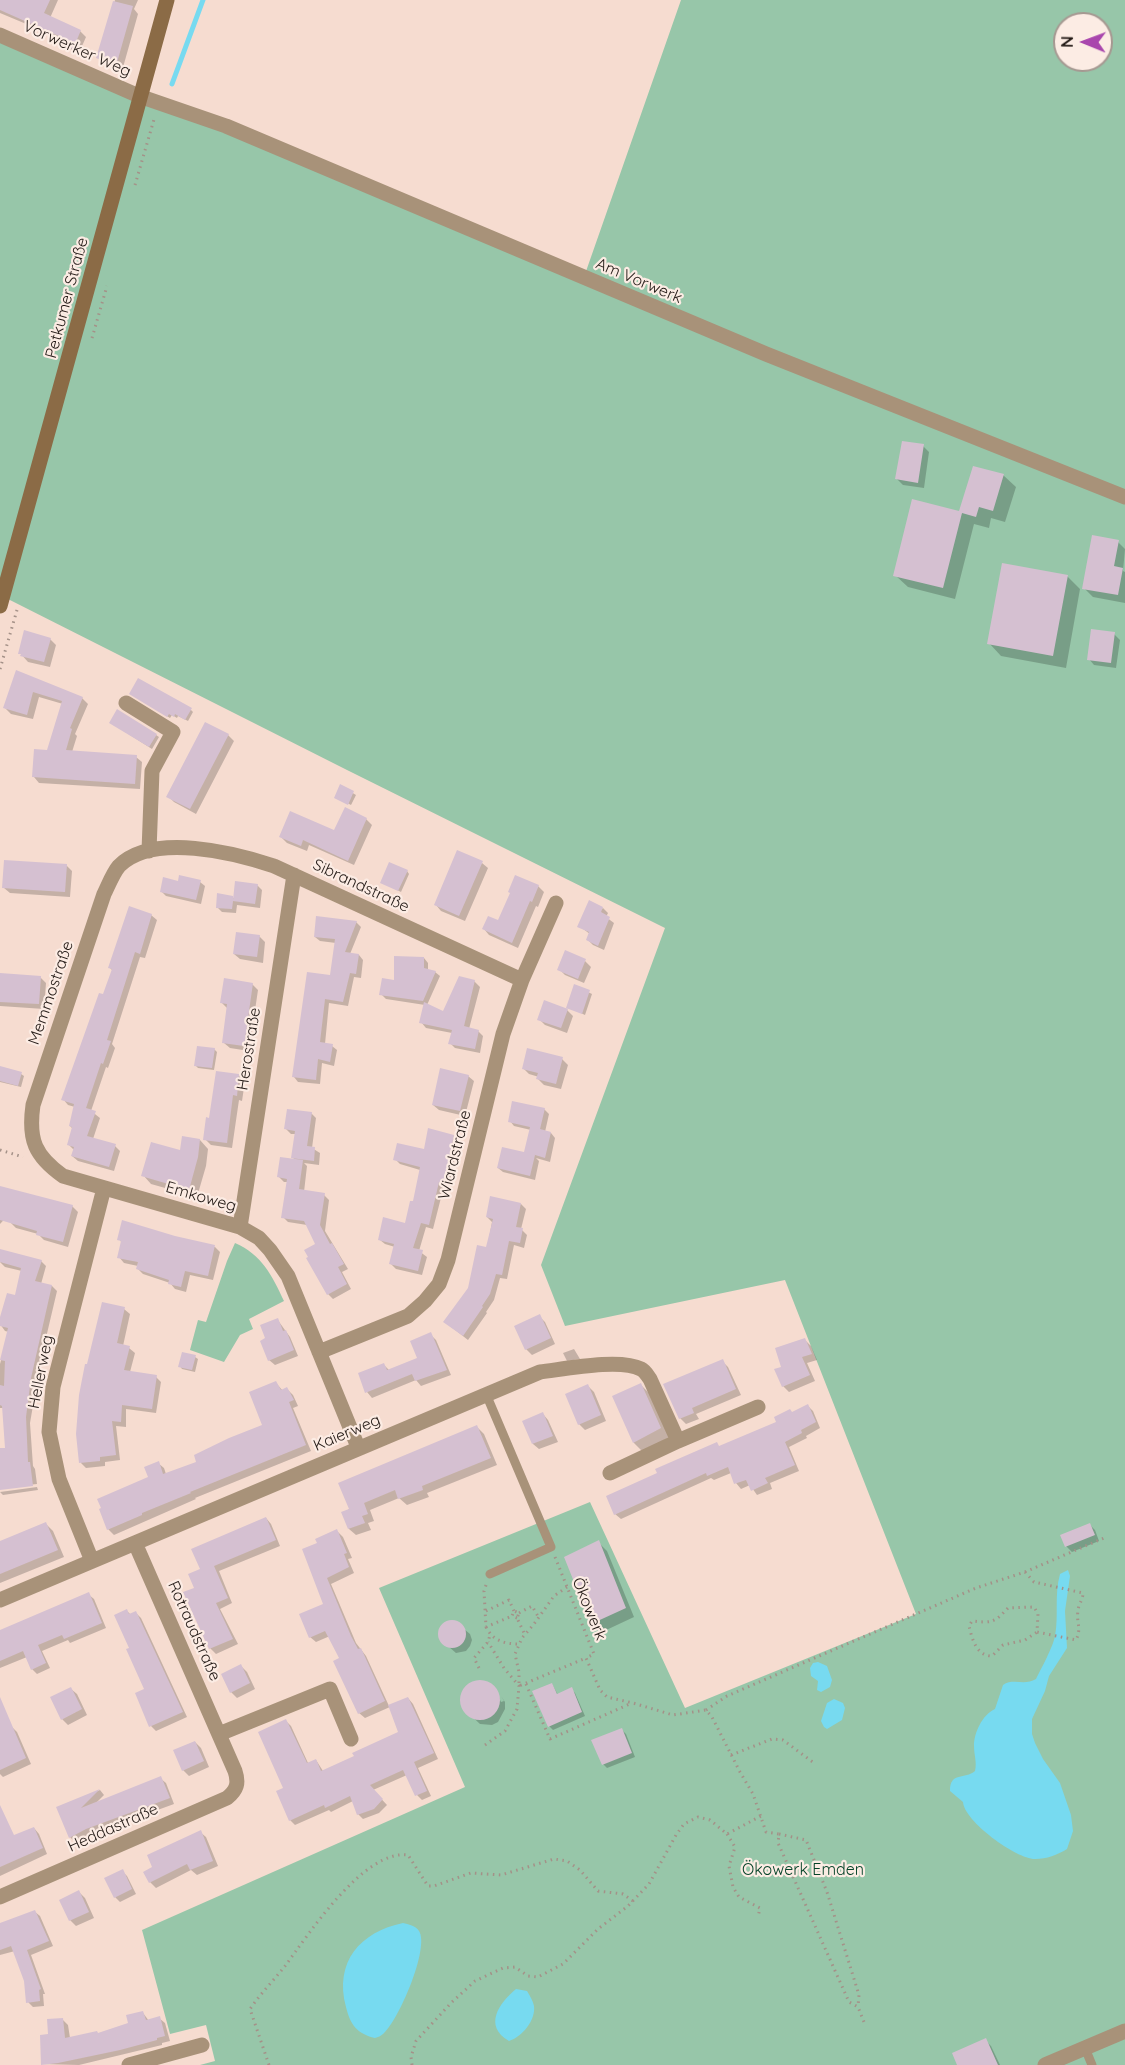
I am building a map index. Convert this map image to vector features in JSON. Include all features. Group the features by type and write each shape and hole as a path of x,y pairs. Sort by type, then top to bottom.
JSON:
{"main road":[{"name":"Petkumer Straße","path":"0,606 167,0"}],"street":[{"name":"Vorwerker Weg","path":"0,35 140,96"},
{"name":"Am Vorwerk","path":"140,96 226,126 765,354 1125,497"},
{"path":"126,703 173,732 152,771 149,851"},
{"name":"Memmostraße","path":"48,1165 37,1152 32,1136 33,1105 104,894 118,866 136,855 149,851 178,849"},
{"name":"Sibrandstraße","path":"178,849 209,849 244,856 294,875 522,980"},
{"name":"Herostraße","path":"240,1227 294,875"},
{"name":"Wiardstraße","path":"319,1352 408,1316 439,1284 448,1260 503,1034 522,980 556,903"},
{"name":"Emkoweg","path":"48,1165 63,1176 240,1227 258,1238 270,1250 288,1276 358,1448"},
{"name":"Hellerweg","path":"92,1561 59,1479 50,1441 49,1412 53,1387 104,1188"},
{"name":"Kaierweg","path":"0,1600 540,1372 626,1364 644,1370 678,1441"},
{"path":"610,1473 758,1407"},
{"name":"Rotraudstraße","path":"135,1543 235,1771 238,1780 237,1787"},
{"path":"219,1734 330,1689 351,1739"},
{"name":"Heddastraße","path":"0,1897 227,1798 237,1787"},
{"path":"1045,2065 1125,2031"},
{"path":"129,2065 202,2045"}],"lane":[{"path":"486,1394 551,1547 490,1574"},
{"path":"1085,2048 1092,2065"}],"path":[{"path":"0,669 19,603"},
{"path":"864,2022 858,2007 859,1995 827,1892 806,1840 766,1832 753,1794 712,1717 706,1710 727,1696 954,1597 1024,1572 1104,1538"},
{"name":"Ökowerk","path":"551,1547 594,1654 586,1658 600,1690 607,1697 633,1702 673,1715 706,1710"},
{"path":"1024,1572 1034,1582 1083,1593 1083,1601 1077,1609 1080,1632 1076,1640 1037,1632 1024,1640 1003,1645 992,1656 979,1651 972,1640 969,1626 972,1621 989,1623 997,1620 1008,1608 1034,1607 1038,1614 1037,1632"},
{"path":"490,1574 484,1591 486,1627 490,1635 507,1644 519,1644"},
{"path":"485,1745 505,1731 517,1709 519,1672 515,1654 519,1644 554,1596 567,1587"},
{"path":"485,1611 509,1600 514,1611 512,1616"},
{"path":"514,1611 519,1612 532,1606 539,1618"},
{"path":"517,1618 519,1612"},
{"path":"486,1627 512,1616 517,1618 525,1635"},
{"path":"479,1668 474,1658 488,1642 490,1635"},
{"path":"488,1642 504,1668 519,1686"},
{"path":"519,1686 586,1658"},
{"path":"526,1683 550,1739 633,1702"},
{"path":"731,1755 772,1739 783,1740 814,1763"},
{"path":"727,1834 761,1816"},
{"path":"412,2065 411,2057 416,2041 475,1981 503,1968 515,1967 528,1976 538,1977 562,1964 598,1929 633,1901 648,1884 684,1824 698,1817 710,1820 727,1834 735,1847 729,1866 733,1887 739,1897 760,1908 758,1917"},
{"path":"779,1834 778,1843 849,2002 858,2007"},
{"path":"269,2065 250,2009 333,1902 365,1872 386,1857 399,1854 408,1855 428,1886 471,1873 501,1875 554,1859 567,1861 580,1870 598,1891 623,1894 633,1901"}],"green space":[{"name":"Ökowerk Emden","path":"681,0 1125,0 1125,2065 200,2065 215,2061 206,2025 170,2034 142,1930 465,1787 379,1588 590,1502 685,1708 916,1614 785,1280 565,1326 541,1265 665,928 0,595 0,35 584,277"},
{"path":"235,1243 252,1253 265,1267 284,1301 249,1319 253,1329 240,1335 224,1362 190,1350 198,1320 206,1322"}],"water":[{"path":"1068,1570 1070,1576 1065,1611 1067,1648 1049,1676 1032,1719 1032,1734 1043,1759 1060,1783 1071,1815 1073,1831 1067,1849 1052,1856 1035,1859 1016,1853 992,1838 972,1819 963,1802 950,1791 955,1778 975,1771 975,1736 983,1720 995,1709 1003,1685 1036,1679 1055,1636 1060,1574"},
{"path":"818,1662 827,1666 832,1680 830,1687 821,1692 817,1690 818,1681 811,1676 810,1668 813,1663"},
{"path":"834,1699 843,1703 845,1708 842,1720 827,1729 821,1721 827,1703"},
{"path":"403,1923 419,1931 420,1953 404,2001 389,2027 375,2038 359,2031 350,2018 343,1991 347,1963 363,1942 374,1934"},
{"path":"516,1989 527,1991 533,2002 534,2011 527,2027 519,2036 509,2041 501,2035 495,2022 499,2008"}],"building":[{"path":"0,0 50,0 44,13 81,30 73,49 59,42 61,37 0,10"},
{"path":"113,1 133,6 116,66 96,58"},
{"path":"902,441 924,444 918,483 895,479"},
{"path":"973,466 1004,474 993,511 979,507 976,517 962,513 943,588 893,576 912,499 959,511"},
{"path":"1092,535 1119,540 1114,566 1123,568 1118,595 1082,589"},
{"path":"1002,563 1068,575 1053,656 987,644"},
{"path":"1091,629 1115,632 1111,663 1087,660"},
{"path":"24,630 51,638 44,662 18,654"},
{"path":"16,670 83,697 70,728 72,729 66,750 137,755 135,784 32,777 34,749 47,750 62,701 33,692 27,715 3,708"},
{"path":"138,678 192,708 185,720 175,714 174,717 169,714 167,717 129,694"},
{"path":"117,709 157,734 149,747 109,723"},
{"path":"205,722 229,734 190,809 166,797"},
{"path":"340,784 354,791 348,805 334,798"},
{"path":"345,807 367,818 348,861 303,840 301,846 279,837 290,811 334,830"},
{"path":"457,850 483,861 459,916 434,905"},
{"path":"4,860 67,864 65,892 2,888"},
{"path":"389,862 408,870 398,891 380,883"},
{"path":"179,875 201,880 196,900 160,892 163,877 178,881"},
{"path":"515,875 539,885 512,943 482,929 488,916 498,920"},
{"path":"235,881 258,884 255,904 233,901 232,909 216,908 217,893 233,896 233,900"},
{"path":"589,900 603,907 601,912 610,917 598,946 586,940 589,932 577,927"},
{"path":"129,906 152,914 140,954 135,952 107,1040 111,1041 86,1108 96,1111 87,1136 116,1144 109,1167 71,1156 74,1147 67,1145 72,1127 69,1126 74,1104 61,1100 99,993 103,994 112,969 108,968"},
{"path":"316,916 357,921 345,952 359,954 356,974 350,973 343,1002 325,999 320,1042 333,1044 330,1062 318,1059 316,1080 292,1077 307,972 330,975 335,939 314,937"},
{"path":"236,932 260,935 257,957 233,954"},
{"path":"565,950 586,959 578,979 557,970"},
{"path":"394,956 424,957 424,968 436,971 423,1001 379,995 382,978 394,980"},
{"path":"0,973 41,976 39,1004 0,1002"},
{"path":"459,976 475,980 464,1026 479,1030 475,1049 448,1044 452,1030 419,1023 424,1002 443,1011"},
{"path":"224,978 253,983 244,1046 222,1043 227,1004 220,1003"},
{"path":"574,984 590,990 582,1014 566,1008"},
{"path":"544,1000 568,1009 561,1028 537,1020"},
{"path":"197,1046 215,1048 212,1068 194,1066"},
{"path":"527,1048 563,1057 556,1084 536,1079 538,1073 522,1069"},
{"path":"0,1066 22,1072 18,1086 0,1081"},
{"path":"440,1068 469,1075 460,1111 432,1105"},
{"path":"216,1071 239,1074 237,1096 233,1095 227,1143 203,1140 206,1117 209,1118"},
{"path":"512,1101 545,1108 540,1129 551,1132 545,1158 532,1154 535,1155 530,1176 497,1168 502,1147 524,1152 530,1127 508,1122"},
{"path":"287,1109 312,1112 307,1146 315,1147 314,1161 291,1158 295,1131 284,1129"},
{"path":"428,1128 454,1135 444,1183 439,1182 429,1225 421,1223 413,1248 423,1250 418,1271 389,1264 394,1244 378,1240 383,1217 405,1223 410,1201 413,1201 420,1167 393,1160 397,1143 424,1149"},
{"path":"182,1136 200,1139 198,1157 189,1190 141,1176 151,1142 180,1150"},
{"path":"280,1157 303,1160 299,1189 325,1193 320,1225 344,1264 338,1267 347,1284 327,1295 306,1258 308,1257 304,1250 315,1244 304,1221 281,1218 287,1179 277,1177"},
{"path":"0,1186 73,1205 63,1242 36,1235 37,1231 0,1220"},
{"path":"490,1196 521,1203 516,1227 523,1228 520,1243 509,1241 502,1275 496,1274 490,1294 463,1336 443,1322 468,1288 477,1245 486,1247 493,1219 486,1217"},
{"path":"122,1220 215,1245 208,1276 185,1271 181,1287 168,1284 169,1280 136,1269 138,1262 117,1258 121,1241 117,1240"},
{"path":"0,1249 42,1260 35,1281 52,1285 31,1378 26,1417 28,1462 30,1462 33,1486 0,1490 0,1448 5,1448 0,1385 4,1386 5,1361 0,1360 8,1328 0,1326 0,1317 7,1293 15,1295 21,1268 0,1262"},
{"path":"102,1302 125,1307 117,1343 130,1346 124,1370 157,1375 152,1409 122,1405 121,1422 112,1421 116,1455 100,1457 100,1461 79,1463 76,1434 79,1395"},
{"path":"540,1314 551,1338 525,1350 514,1326"},
{"path":"278,1318 294,1350 268,1361 260,1341 265,1338 260,1325"},
{"path":"431,1332 447,1370 415,1381 412,1374 365,1393 358,1373 384,1363 387,1370 417,1358 410,1341"},
{"path":"805,1338 812,1354 802,1357 810,1375 782,1387 774,1369 781,1367 775,1348"},
{"path":"182,1352 196,1355 192,1370 178,1367"},
{"path":"723,1359 736,1389 692,1408 694,1413 679,1419 663,1384"},
{"path":"276,1381 281,1390 287,1387 294,1400 289,1402 306,1445 190,1492 107,1530 97,1499 148,1477 144,1467 159,1461 163,1474 196,1462 194,1455 262,1425 249,1392"},
{"path":"641,1383 661,1428 633,1443 612,1396"},
{"path":"588,1384 601,1415 578,1425 565,1394"},
{"path":"808,1404 816,1422 785,1442 795,1465 765,1478 768,1483 751,1491 746,1480 734,1484 728,1467 707,1476 706,1473 614,1515 606,1496 657,1473 655,1469 717,1442 719,1446 776,1422 774,1417"},
{"path":"543,1412 553,1436 532,1444 522,1421"},
{"path":"477,1425 491,1458 422,1486 423,1490 398,1499 395,1490 364,1503 368,1514 362,1516 365,1523 348,1529 341,1512 349,1509 338,1483"},
{"path":"266,1517 276,1540 214,1566 228,1598 216,1603 233,1639 209,1649 183,1592 194,1588 188,1574 200,1569 191,1549"},
{"path":"46,1522 58,1550 0,1574 0,1541"},
{"path":"1090,1523 1095,1535 1065,1547 1060,1535"},
{"path":"337,1529 347,1553 344,1554 349,1567 327,1578 351,1636 358,1649 361,1648 385,1701 358,1714 333,1661 339,1658 325,1631 309,1638 299,1614 323,1604 302,1549 317,1543 315,1539"},
{"path":"599,1540 626,1608 591,1624 564,1557"},
{"path":"89,1592 102,1623 64,1639 62,1635 38,1645 46,1663 31,1670 23,1651 0,1661 0,1630"},
{"path":"127,1609 129,1614 136,1611 183,1712 149,1727 135,1693 144,1689 114,1615"},
{"path":"452,1620 462,1624 466,1634 462,1644 452,1648 442,1644 438,1634 442,1624"},
{"path":"241,1664 250,1683 230,1693 221,1674"},
{"path":"480,1680 494,1686 500,1700 494,1714 480,1720 466,1714 460,1700 466,1686"},
{"path":"552,1683 557,1694 572,1687 582,1712 548,1727 532,1691"},
{"path":"71,1687 82,1709 61,1720 50,1697"},
{"path":"0,1697 26,1758 0,1770"},
{"path":"408,1697 434,1753 414,1762 427,1791 415,1796 403,1770 370,1785 383,1799 374,1809 357,1815 350,1796 289,1821 276,1791 283,1788 258,1732 286,1719 307,1763 316,1759 321,1771 354,1756 352,1753 398,1732 388,1705"},
{"path":"622,1728 632,1753 602,1765 591,1740"},
{"path":"195,1741 204,1761 182,1771 173,1750"},
{"path":"161,1776 170,1798 86,1829 69,1838 56,1807 100,1789 81,1808"},
{"path":"0,1805 14,1835 34,1827 43,1848 0,1867"},
{"path":"201,1830 213,1861 190,1870 187,1864 149,1883 143,1872 152,1867 147,1855"},
{"path":"123,1869 132,1889 114,1898 104,1878"},
{"path":"79,1890 89,1912 69,1921 59,1900"},
{"path":"35,1910 49,1941 27,1950 41,1989 39,1990 40,2001 26,2003 24,1981 11,1946 0,1950 0,1923"},
{"path":"143,2011 146,2020 160,2016 165,2036 120,2050 41,2065 40,2035 48,2034 47,2019 63,2018 65,2038 97,2031 98,2033 128,2023 126,2015"},
{"path":"986,2038 998,2065 957,2065 952,2053"}],"waterway":[{"path":"172,84 203,0"}]}
